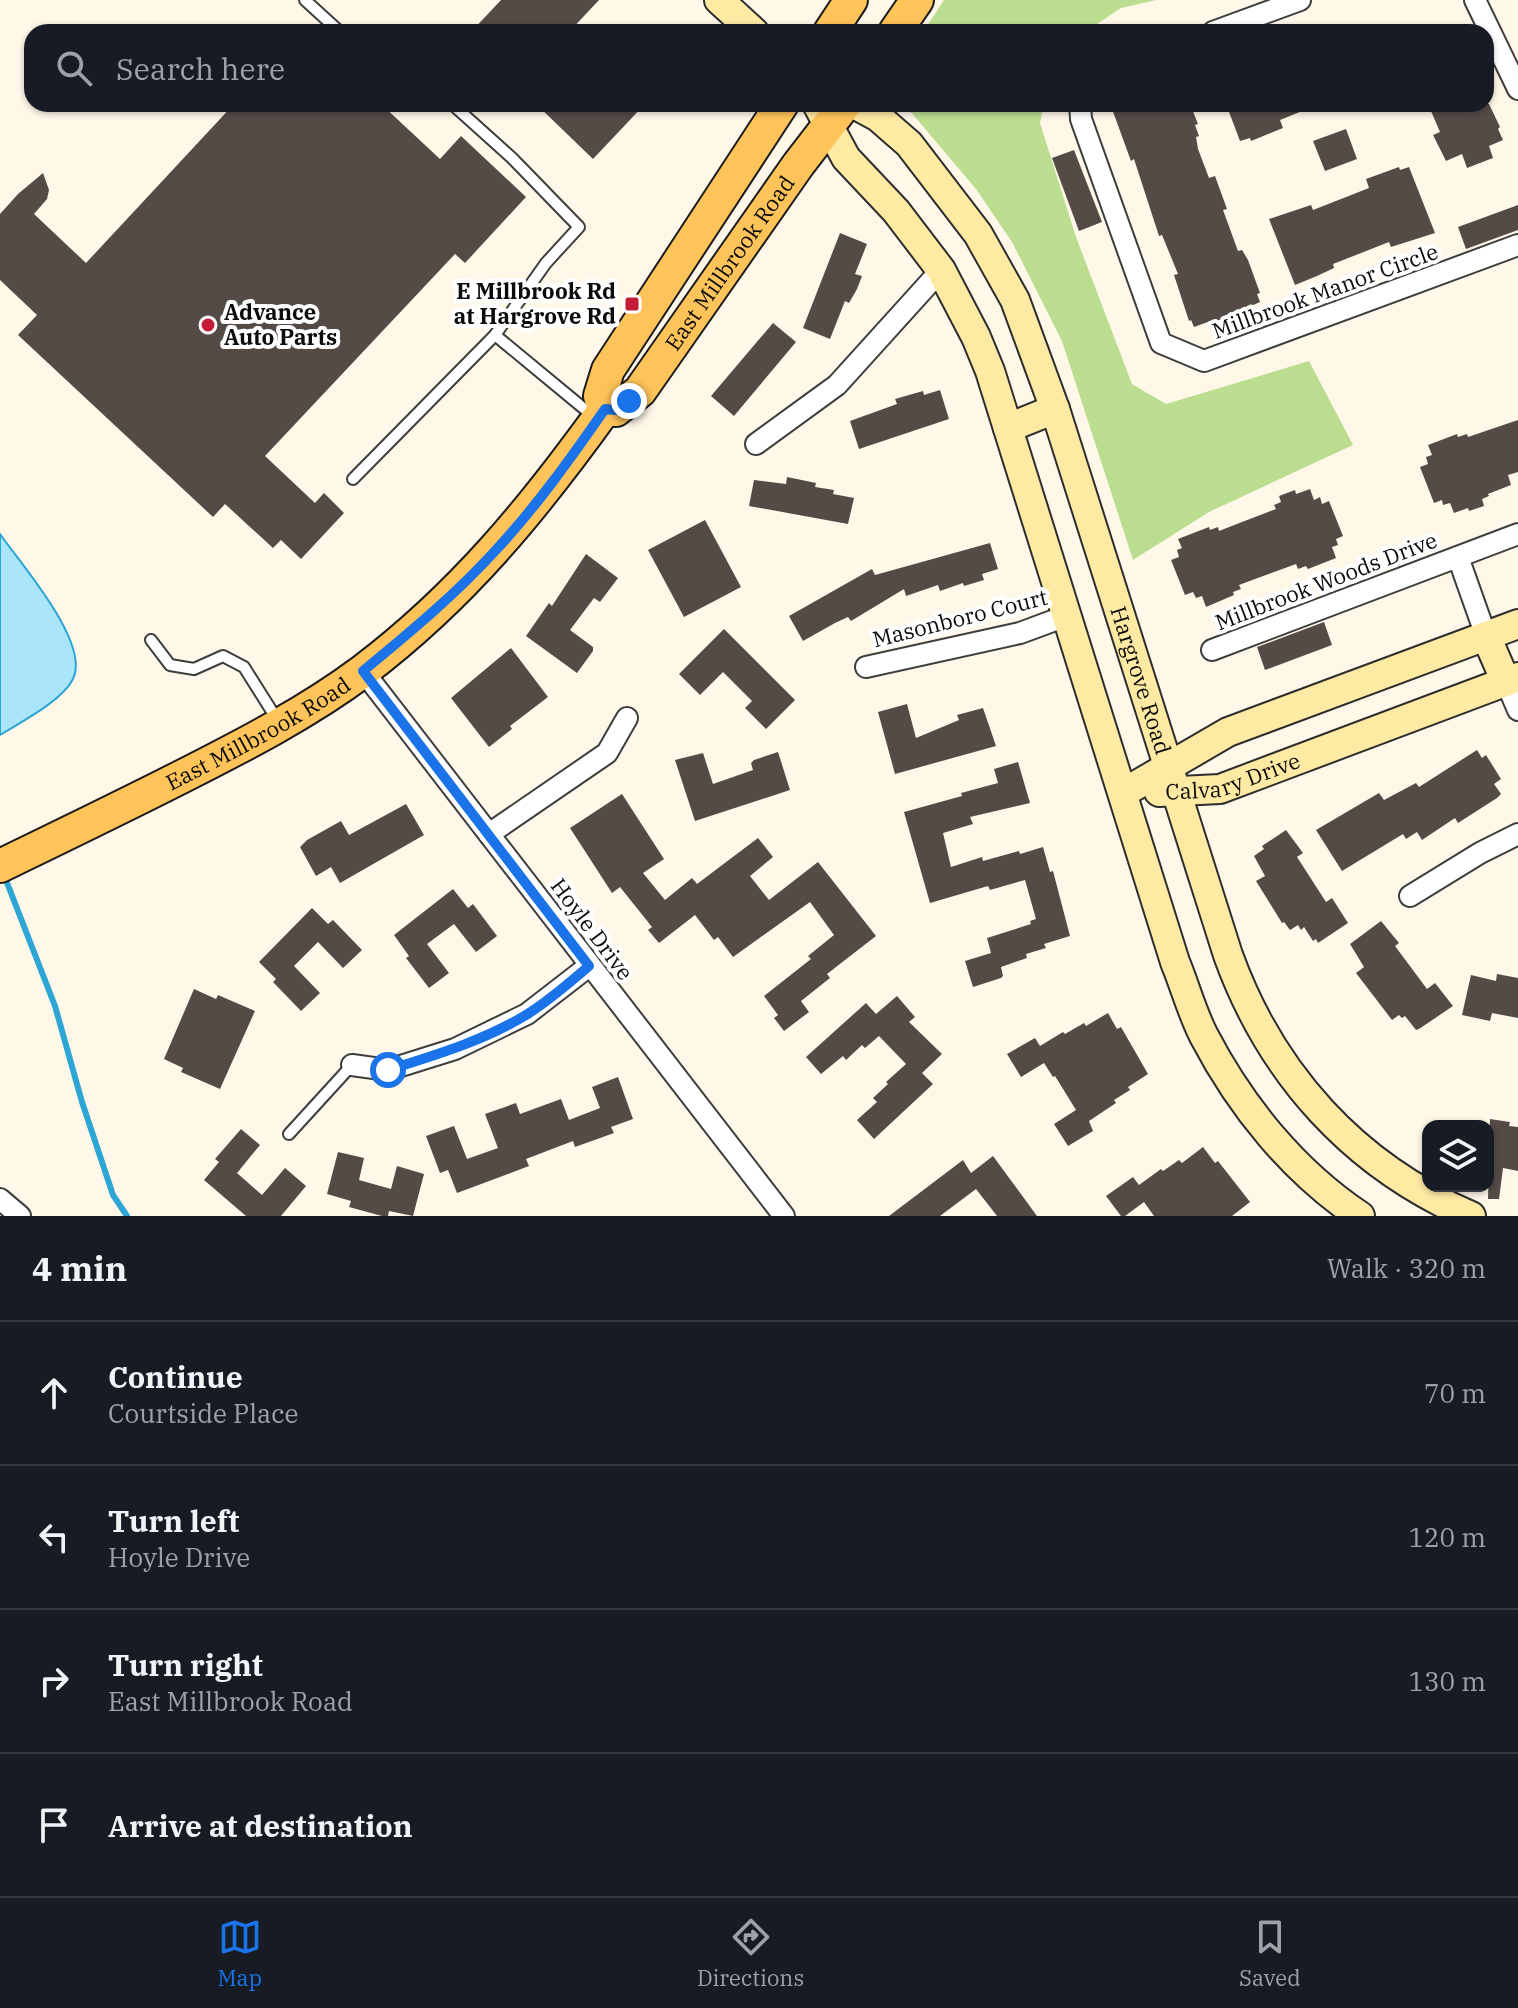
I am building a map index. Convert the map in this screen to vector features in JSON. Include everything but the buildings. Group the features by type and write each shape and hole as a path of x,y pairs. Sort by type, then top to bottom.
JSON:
{"main road":[{"path":"835,24 851,0"},
{"path":"900,24 917,0"},
{"name":"East Millbrook Road","path":"601,415 600,396 608,370 777,112"},
{"name":"East Millbrook Road","path":"0,866 150,793 280,724 363,671 423,620 497,550 601,415 616,410 640,391 798,165 831,112"}],"street":[{"path":"719,0 745,24"},
{"path":"1235,24 1300,0"},
{"path":"1475,0 1487,24"},
{"path":"1494,38 1517,85"},
{"path":"831,112 846,158 896,211 941,270 976,337 1008,428 1175,962 1203,1033 1222,1069 1273,1139 1327,1190 1360,1216"},
{"name":"Hargrove Road","path":"869,112 909,144 978,234 1015,300 1055,409 1241,990 1276,1056 1323,1115 1378,1164 1419,1191 1471,1216"},
{"name":"Millbrook Manor Circle","path":"1081,112 1161,343 1204,361 1518,245"},
{"path":"756,444 837,385 941,270"},
{"path":"1008,428 1055,409"},
{"name":"Millbrook Woods Drive","path":"1212,650 1518,534"},
{"name":"Millbrook Woods Drive","path":"1458,557 1486,636"},
{"name":"Masonboro Court","path":"866,667 1020,633 1066,616"},
{"name":"Calvary Drive","path":"1123,793 1173,778 1228,732 1518,624"},
{"path":"1486,636 1514,693"},
{"name":"Hoyle Drive","path":"363,671 784,1216"},
{"name":"Calvary Drive","path":"1173,778 1220,789 1514,693"},
{"path":"489,834 607,753 627,718"},
{"path":"1410,896 1480,853 1518,834"},
{"path":"352,1065 388,1070 455,1049 527,1014 589,966"},
{"path":"0,1199 20,1216"}],"lane":[{"path":"305,0 331,24"},
{"path":"353,479 495,335 546,263 579,227 512,158 461,112"},
{"path":"495,335 601,415"},
{"path":"151,640 170,665 194,669 223,656 244,667 280,724"},
{"path":"289,1134 352,1065"}],"green space":[{"path":"944,0 1156,0 1121,8 1097,24 928,24"},
{"path":"911,112 1042,112 1040,123 1076,237 1132,384 1166,404 1309,361 1353,445 1209,512 1133,560 1062,341 1012,242 976,189"}],"water":[{"path":"0,534 51,604 72,645 76,664 73,679 60,695 0,735"}],"waterway":[{"path":"4,875 55,1006 113,1195 127,1216"}],"place":[{"name":"E Millbrook Rd at Hargrove Rd","path":"632,304"},
{"name":"Advance Auto Parts","path":"208,325"}],"route":[{"path":"388,1070 455,1049 499,1030 554,995 589,966 363,671 414,629 497,550 605,409 616,410 629,401"}]}
